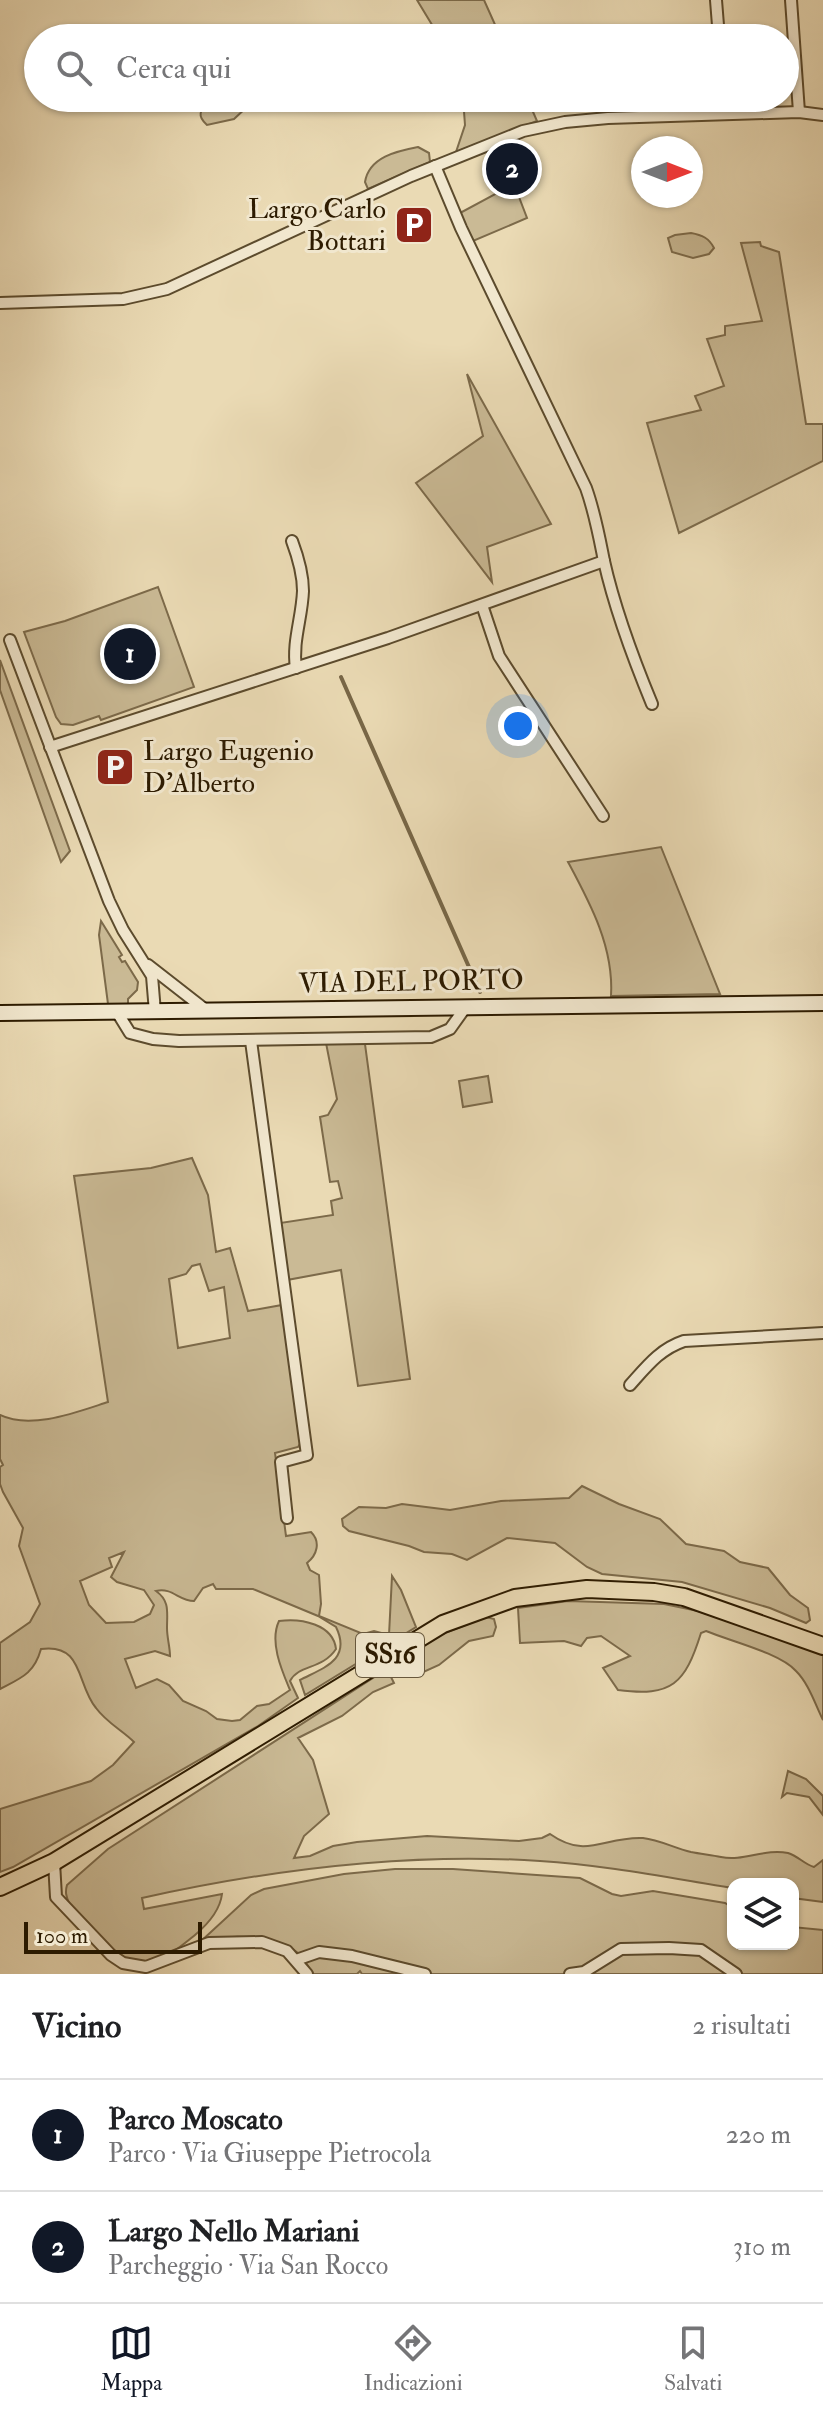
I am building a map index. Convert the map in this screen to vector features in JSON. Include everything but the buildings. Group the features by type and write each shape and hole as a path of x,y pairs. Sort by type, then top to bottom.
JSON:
{"main road":[{"name":"SS16","path":"0,1887 54,1862 430,1631 480,1609 515,1598 587,1589 654,1592 684,1597 823,1646"}],"street":[{"path":"716,0 718,24"},
{"path":"791,0 793,24"},
{"path":"0,303 123,299 167,289 435,166 523,131 565,122 721,114 799,112 823,115"},
{"path":"435,166 461,228 586,488 598,523 604,561 636,666 652,704"},
{"path":"292,541 299,561 303,592 294,646 296,668"},
{"path":"50,747 296,668 604,561"},
{"path":"482,605 499,656 603,816"},
{"path":"10,640 109,901 152,976 155,1012"},
{"path":"144,961 207,1011"},
{"name":"VIA DEL PORTO","path":"0,1013 823,1003"},
{"path":"117,1012 130,1033 153,1039 251,1041 431,1037 450,1029 465,1008"},
{"path":"251,1041 307,1455 281,1462 287,1518"},
{"path":"630,1385 657,1354 668,1346 684,1341 823,1333"},
{"path":"54,1862 56,1897 111,1955 123,1963 146,1967 209,1943 262,1942 287,1951 307,1974"},
{"path":"570,1974 584,1972 621,1949 669,1948 701,1950 736,1974"},
{"path":"296,1960 319,1952 352,1956 425,1974"}],"shaded area":[{"path":"417,0 484,0 495,24 432,24"},
{"path":"242,112 234,119 207,125 201,113"},
{"path":"464,112 533,112 537,121 456,152 465,125"},
{"path":"418,147 429,153 430,162 368,189 365,182 368,173 378,161 393,153"},
{"path":"514,184 527,218 473,241 460,213"},
{"path":"691,233 710,242 714,248 709,254 693,258 672,252 668,238"},
{"path":"760,242 761,246 779,252 806,424 823,424 823,461 679,533 647,423 701,410 695,396 724,386 707,339 725,335 725,326 762,321 741,243"},
{"path":"467,374 551,524 487,547 492,582 416,483 483,436"},
{"path":"158,587 194,687 101,720 99,716 73,725 61,724 24,632 65,621"},
{"path":"0,660 70,851 61,862 0,690"},
{"path":"661,847 720,994 611,996 605,943 568,862"},
{"path":"101,921 122,955 119,957 122,962 125,961 138,982 137,990 128,999 128,1004 108,1004 99,935"},
{"path":"360,1041 365,1044 410,1379 358,1386 341,1270 287,1280 280,1223 333,1215 331,1201 342,1198 338,1181 330,1182 320,1117 328,1115 337,1099 326,1043"},
{"path":"488,1076 492,1102 463,1107 459,1081"},
{"path":"192,1158 208,1195 216,1252 230,1248 248,1311 282,1305 303,1439 298,1447 275,1453 286,1536 311,1532 316,1540 315,1552 307,1563 310,1570 319,1575 319,1616 363,1634 374,1631 389,1635 392,1576 416,1627 305,1695 300,1680 326,1667 338,1655 340,1638 336,1627 318,1616 253,1589 216,1589 213,1584 203,1588 194,1601 167,1591 156,1591 167,1607 170,1656 155,1651 125,1659 136,1688 157,1679 169,1685 183,1701 217,1719 240,1720 257,1706 269,1704 290,1690 276,1647 279,1621 315,1624 329,1634 336,1649 324,1660 294,1676 290,1681 298,1698 258,1726 0,1872 0,1809 91,1781 113,1765 134,1742 96,1708 77,1667 65,1652 41,1649 30,1670 0,1689 0,1643 30,1622 40,1604 19,1546 23,1528 0,1484 0,1467 3,1465 0,1459 0,1415 26,1421 40,1420 108,1402 74,1176 151,1168","holes":["200,1264 209,1291 224,1287 230,1338 178,1348 169,1279 186,1274 192,1266","124,1552 111,1577 117,1582 144,1590 154,1605 150,1614 134,1622 106,1623 89,1605 80,1581 112,1567 109,1558"]},
{"path":"582,1486 660,1519 686,1544 724,1551 740,1562 768,1568 790,1595 808,1608 810,1620 806,1623 770,1608 682,1582 602,1574 587,1567 555,1543 507,1538 467,1560 452,1554 424,1552 349,1531 343,1526 342,1519 359,1507 386,1508 402,1504 450,1510 501,1501 569,1498"},
{"path":"568,1601 664,1604 698,1611 823,1652 823,1720 805,1682 789,1665 767,1653 706,1631 701,1633 682,1675 674,1683 652,1691 618,1690 603,1668 630,1656 601,1636 587,1638 581,1646 564,1641 520,1643 518,1608"},
{"path":"486,1617 494,1619 496,1627 493,1636 469,1641 439,1665 419,1674 403,1675 397,1669 401,1657 432,1638"},
{"path":"387,1669 394,1683 373,1692 342,1716 298,1738 313,1760 329,1814 304,1836 294,1858 357,1842 427,1836 519,1841 550,1834 563,1842 585,1846 643,1838 691,1852 729,1858 779,1852 792,1854 814,1867 823,1860 823,1902 799,1899 799,1878 727,1878 727,1887 540,1861 440,1859 340,1865 241,1879 142,1898 144,1909 222,1894 213,1917 195,1935 163,1958 140,1963 122,1956 90,1929 67,1896 67,1885 108,1849"},
{"path":"788,1771 806,1779 823,1796 823,1815 809,1797 787,1793 782,1797"},
{"path":"395,1869 453,1869 580,1878 621,1896 653,1891 725,1903 727,1950 799,1950 799,1928 823,1930 823,1974 362,1974 360,1971 357,1974 313,1974 298,1953 277,1942 236,1937 199,1943 251,1895 264,1889 344,1874"}],"waterway":[{"path":"341,677 480,992"}],"place":[{"name":"Largo Nello Mariani","path":"512,169"},
{"name":"Largo Carlo Bottari","path":"414,225"},
{"name":"Parco Moscato","path":"130,654"},
{"name":"Largo Eugenio D'Alberto","path":"115,767"}]}
